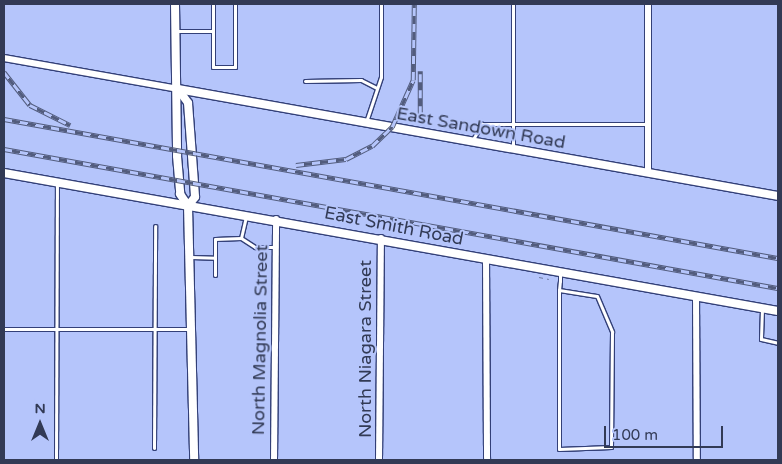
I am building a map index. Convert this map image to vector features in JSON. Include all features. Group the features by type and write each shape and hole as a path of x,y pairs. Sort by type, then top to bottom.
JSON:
{"street":[{"path":"175,4 178,89 174,102 180,194 188,206 191,257 194,329 194,460"},
{"path":"648,4 648,173"},
{"path":"4,58 178,89 188,103 196,197 188,206"},
{"name":"East Sandown Road","path":"178,89 778,196"},
{"name":"East Smith Road","path":"4,174 381,238 486,259 778,311"},
{"name":"North Magnolia Street","path":"274,460 276,220"},
{"name":"North Niagara Street","path":"379,460 381,238"},
{"path":"486,259 487,460"},
{"path":"696,296 697,460"}],"lane":[{"path":"213,4 213,67 234,67 234,4"},
{"path":"366,122 377,88 381,4"},
{"path":"513,4 513,149"},
{"path":"176,30 212,31"},
{"path":"305,80 361,80 377,88"},
{"path":"472,141 482,124 648,124"},
{"path":"56,460 57,183"},
{"path":"241,238 246,215"},
{"path":"154,448 155,226"},
{"path":"215,275 215,239 241,238 255,247 276,247"},
{"path":"191,257 215,258"},
{"path":"560,272 559,449 610,447 612,332 598,296 560,290"},
{"path":"762,308 761,339 778,343"},
{"path":"4,329 194,329"}],"path":[{"path":"539,277 549,279"}],"railway":[{"path":"296,165 346,159 372,146 392,127 413,80 414,4"},
{"path":"420,71 420,114"},
{"path":"4,72 30,105 70,125"},
{"path":"4,119 778,258"},
{"path":"4,149 778,288"}]}
